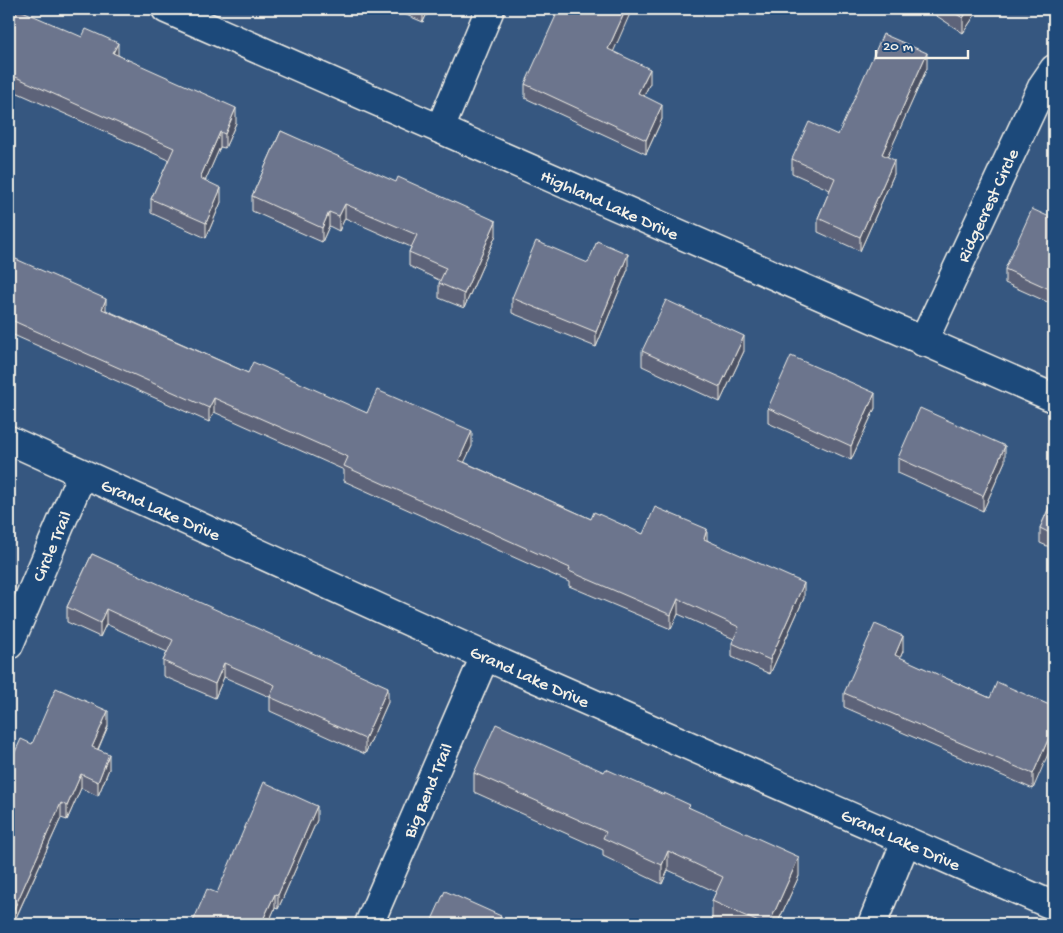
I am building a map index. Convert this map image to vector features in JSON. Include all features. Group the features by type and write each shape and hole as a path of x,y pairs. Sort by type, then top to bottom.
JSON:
{"street":[{"name":"Highland Lake Drive","path":"166,9 1054,398"},
{"path":"440,129 490,9"},
{"name":"Ridgecrest Circle","path":"923,342 1043,85 1054,69"},
{"name":"Grand Lake Drive","path":"9,440 485,656 1054,906"},
{"name":"Circle Trail","path":"9,645 82,474"},
{"name":"Big Bend Trail","path":"369,924 485,656"},
{"path":"872,924 906,841"}],"building":[{"path":"18,9 82,37 86,29 118,43 113,53 236,108 225,134 220,132 200,178 221,188 206,223 151,199 174,148 9,74 9,29"},
{"path":"559,9 626,9 608,49 650,69 638,93 662,105 646,140 525,84"},
{"path":"948,9 969,9 963,18"},
{"path":"883,34 927,53 882,154 894,160 860,237 818,218 835,178 792,159 809,122 838,135"},
{"path":"281,131 396,182 398,177 496,221 464,294 439,283 446,268 409,252 417,235 345,204 339,216 329,212 322,228 252,196"},
{"path":"1032,209 1054,219 1054,291 1005,269"},
{"path":"536,241 588,263 597,241 628,254 596,332 512,298"},
{"path":"9,256 106,299 102,309 248,373 253,362 367,413 377,390 472,431 459,460 591,519 594,512 643,534 655,507 707,529 704,539 804,583 770,660 732,643 739,627 678,599 671,615 569,571 570,568 344,466 348,457 214,398 209,408 9,319"},
{"path":"666,300 744,336 720,387 642,351"},
{"path":"791,356 875,393 851,446 768,408"},
{"path":"920,408 1005,446 983,496 898,458"},
{"path":"1054,496 1054,535 1040,528"},
{"path":"92,554 388,687 365,739 270,697 275,685 224,663 215,684 163,661 173,640 106,609 100,623 67,607"},
{"path":"875,624 903,636 895,655 990,698 997,682 1054,707 1054,726 1033,774 844,693"},
{"path":"56,688 108,711 92,747 109,754 98,782 81,774 67,806 61,803 10,918 19,922 18,924 9,924 9,765 21,739 32,744"},
{"path":"496,724 604,772 606,769 664,795 664,793 690,805 688,807 799,857 769,924 763,924 712,901 723,877 668,851 662,865 603,838 606,832 474,773"},
{"path":"264,782 317,806 278,895 275,894 261,924 192,924 207,889 217,893"},
{"path":"445,891 501,916 497,924 430,924"}]}
